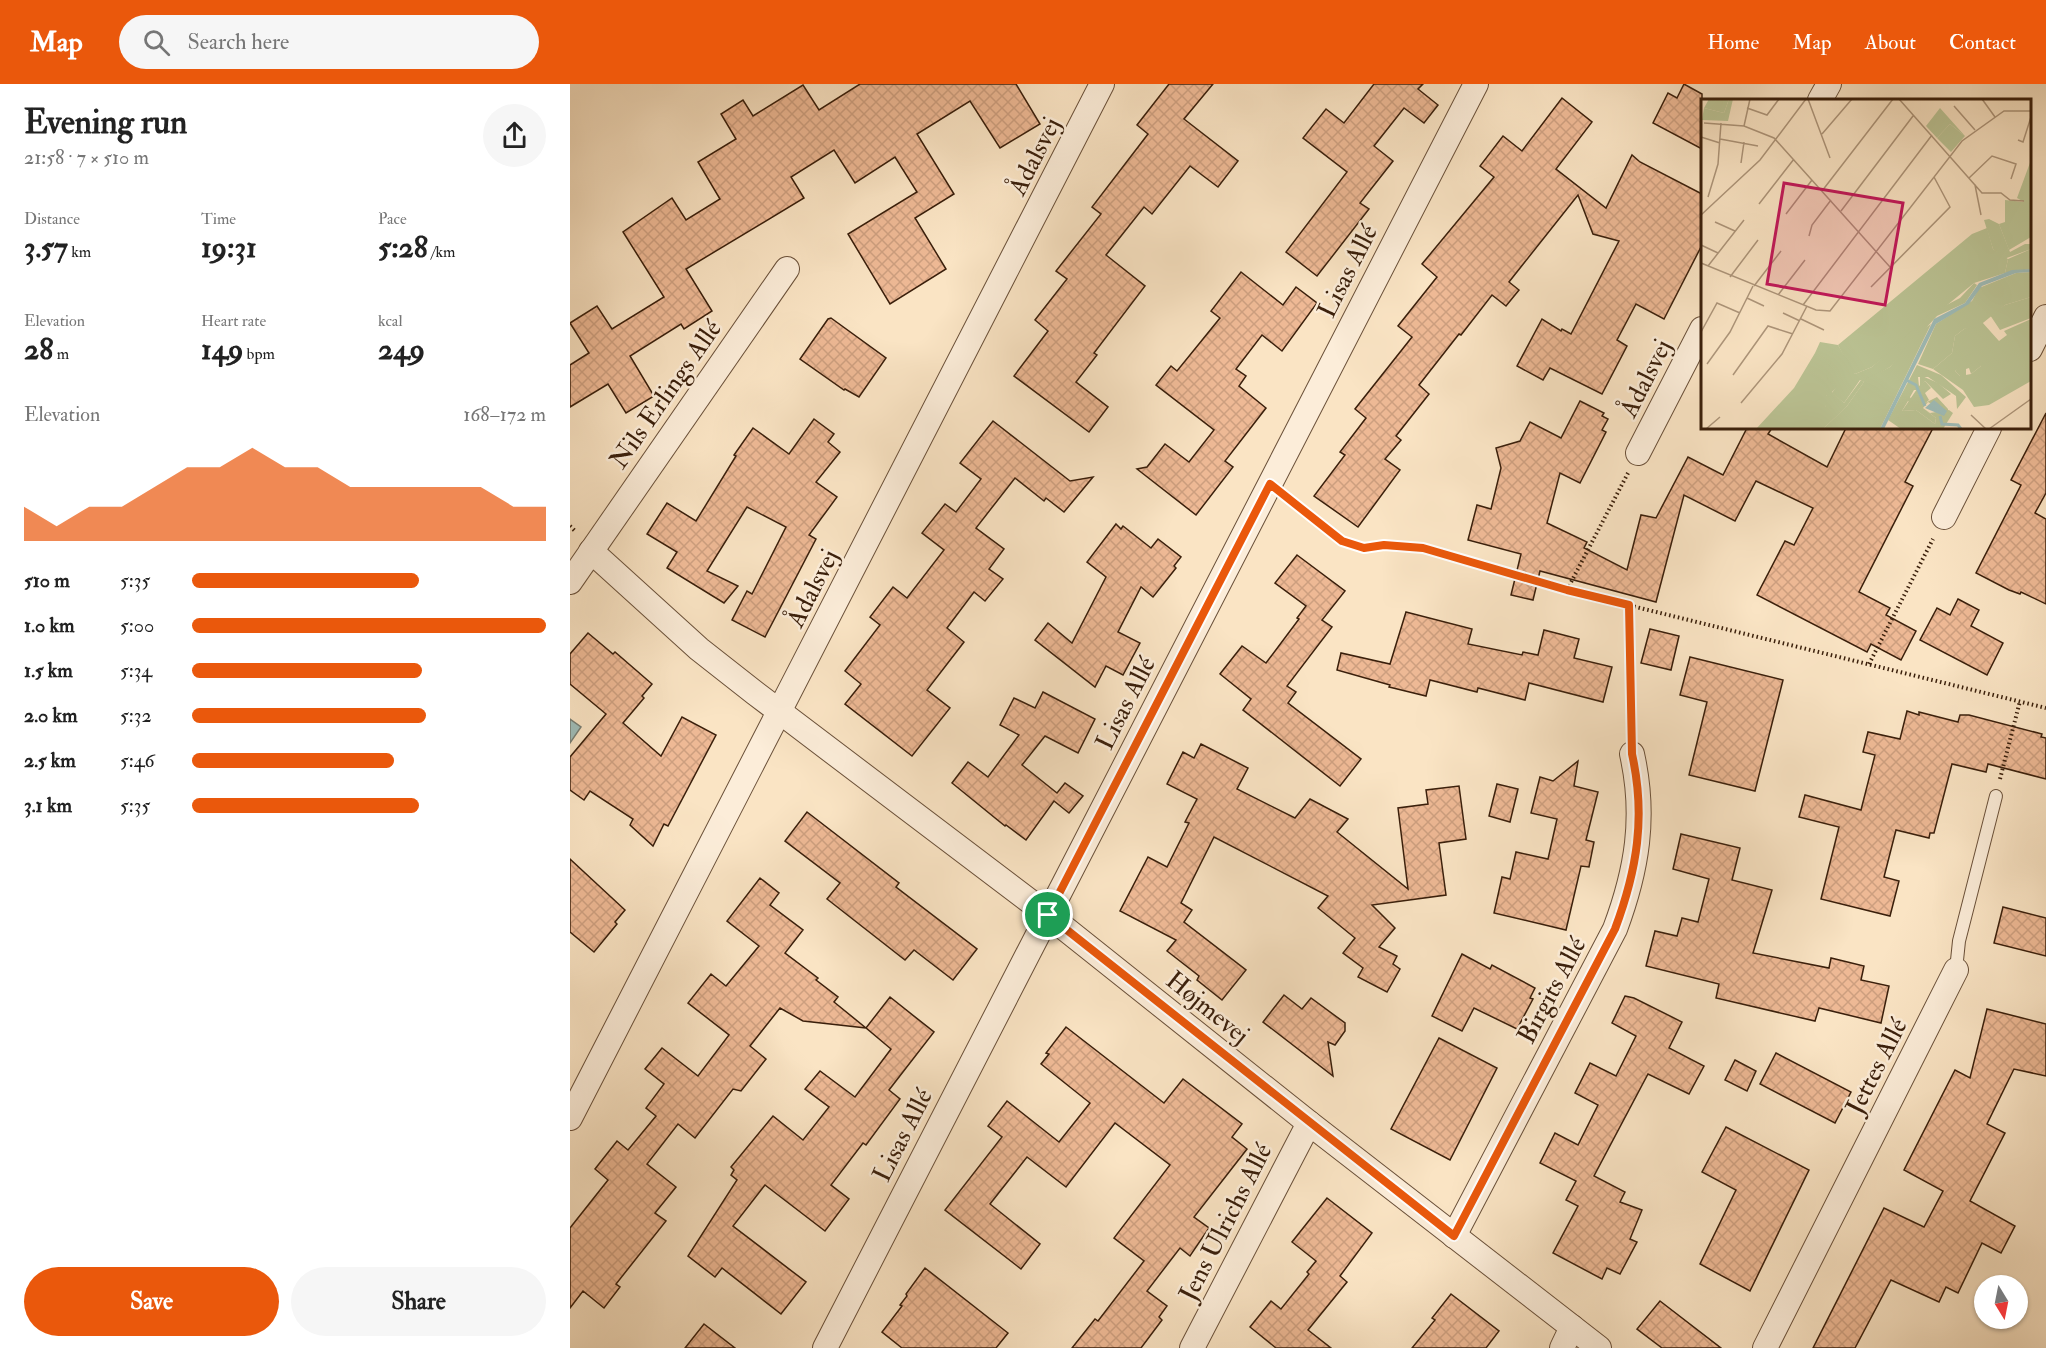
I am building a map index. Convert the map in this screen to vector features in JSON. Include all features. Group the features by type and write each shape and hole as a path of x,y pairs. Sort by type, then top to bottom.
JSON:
{"street":[{"name":"Ådalsvej","path":"570,1118 1102,84"},
{"name":"Lisas Allé","path":"825,1348 1476,84"},
{"path":"1821,99 1829,84"},
{"name":"Nils Erlings Allé","path":"570,582 786,269"},
{"path":"2031,347 2046,316"},
{"name":"Ådalsvej","path":"1638,453 1701,331"},
{"path":"1944,517 1988,429"},
{"path":"591,551 699,649 780,711"},
{"name":"Højmevej","path":"780,711 1048,915 1454,1236 1567,1338 1599,1348"},
{"name":"Birgits Allé","path":"1454,1236 1615,929 1628,894 1636,854 1640,816 1637,777 1632,754"},
{"name":"Jettes Allé","path":"1765,1348 1956,970"},
{"name":"Jens Ulrichs Allé","path":"1192,1348 1309,1123"}],"lane":[{"name":"Jettes Allé","path":"1956,970 1959,941 1996,795"}],"path":[{"path":"1567,590 1638,453"},
{"path":"1270,484 1342,541 1364,548 1384,545 1423,548 1567,590 2046,708"},
{"path":"1869,664 1944,517"},
{"path":"1629,605 1632,754"},
{"path":"1996,795 2020,701"}],"water":[{"path":"570,719 581,727 570,743"}],"building":[{"path":"860,84 1016,84 1040,124 1000,148 970,101 917,134 954,194 915,218 946,269 890,304 848,234 917,192 895,157 855,183 834,150 791,177 804,198 686,269 712,311 684,329 681,324 630,356 654,396 626,413 608,384 570,407 570,365 589,353 570,323 597,306 612,329 664,297 623,232 672,198 686,220 720,199 698,162 736,139 721,114 743,100 753,116 803,85 819,110"},
{"path":"1169,84 1213,84 1184,119 1238,161 1218,187 1190,166 1152,214 1144,207 1106,255 1145,286 1094,353 1097,355 1076,382 1108,407 1089,432 1014,376 1048,331 1035,320 1067,279 1056,271 1101,214 1092,207 1148,134 1137,125"},
{"path":"1374,84 1423,84 1418,89 1438,105 1424,123 1404,108 1374,146 1393,161 1360,203 1369,209 1317,276 1286,252 1347,172 1303,138 1326,109 1344,123"},
{"path":"1684,84 1702,94 1701,148 1653,123 1668,93 1677,98"},
{"path":"1562,98 1592,122 1556,169 1606,208 1632,155 1640,162 1701,193 1701,247 1664,319 1636,304 1617,340 1627,346 1602,394 1550,368 1543,380 1517,366 1542,319 1561,331 1562,329 1571,334 1619,241 1593,234 1578,195 1509,282 1519,290 1506,306 1492,295 1419,385 1429,394 1396,436 1401,440 1385,459 1400,470 1358,527 1314,496 1345,455 1340,452 1366,418 1355,409 1412,337 1398,326 1437,277 1422,264 1494,177 1480,166 1503,136 1522,151"},
{"path":"1241,272 1283,305 1296,287 1317,303 1282,351 1262,335 1236,369 1246,376 1239,386 1266,408 1225,461 1233,467 1196,515 1137,469 1147,467 1165,444 1189,462 1214,430 1156,385 1171,366 1177,371 1220,318 1211,311"},
{"path":"831,318 886,358 859,397 844,390 800,359"},
{"path":"1580,401 1604,413 1602,416 1608,419 1602,430 1606,432 1580,483 1560,473 1547,523 1587,542 1584,548 1627,570 1641,515 1656,518 1688,457 1723,475 1746,429 1771,429 1768,434 1827,467 1846,429 1932,429 1905,482 1913,486 1859,592 1890,608 1886,615 1916,631 1901,660 1871,644 1867,652 1757,595 1785,541 1794,545 1813,508 1756,481 1735,521 1684,495 1656,602 1540,571 1533,600 1511,595 1521,554 1468,540 1477,505 1491,509 1501,468 1496,448 1520,441 1530,422 1561,438"},
{"path":"2046,413 2046,493 2035,513 2046,519 2046,604 2021,592 2020,594 2009,590 1976,573 2021,485 2011,480"},
{"path":"814,419 834,434 828,442 840,452 816,482 837,497 809,535 816,539 765,637 732,620 747,591 752,594 786,527 747,507 707,571 738,586 724,603 667,568 677,552 647,534 667,503 696,521 736,456 734,455 753,428 789,454"},
{"path":"993,421 1070,481 1093,477 1064,512 1046,498 1044,501 1015,478 976,528 1004,549 989,569 1003,579 985,601 974,592 947,628 964,642 927,690 950,708 912,756 845,704 861,684 845,671 880,625 870,617 893,587 907,598 944,550 922,533 945,504 956,512 981,479 960,463"},
{"path":"1116,524 1121,529 1123,526 1151,548 1158,539 1181,557 1174,566 1176,568 1153,597 1141,587 1118,632 1140,643 1123,675 1106,666 1095,687 1035,640 1048,623 1072,643 1106,577 1087,562"},
{"path":"1297,555 1345,591 1322,620 1332,627 1287,686 1296,692 1288,703 1361,759 1340,786 1243,710 1251,699 1220,674 1242,646 1266,663 1299,619 1297,618 1306,606 1275,583"},
{"path":"1958,599 1979,610 1971,626 2003,643 1987,675 1920,640 1937,608 1950,615"},
{"path":"1406,612 1472,629 1468,644 1522,655 1523,652 1538,655 1544,630 1579,639 1574,658 1612,667 1603,702 1529,683 1525,700 1478,688 1477,692 1430,680 1426,696 1337,670 1341,653 1390,664"},
{"path":"1650,629 1679,636 1671,670 1641,663"},
{"path":"588,633 613,654 615,652 652,684 642,696 644,698 623,723 661,756 682,717 716,735 668,826 664,824 653,846 630,825 633,819 590,791 584,800 570,790 570,757 606,714 570,684 570,654"},
{"path":"1690,657 1783,680 1755,791 1689,775 1707,702 1680,695"},
{"path":"1043,692 1095,719 1078,753 1045,736 1022,765 1057,793 1065,783 1083,796 1069,813 1054,801 1026,840 952,783 968,762 988,777 1019,735 1000,725 1014,698 1035,708"},
{"path":"1907,711 1958,722 1960,715 1969,715 2042,734 2041,737 2046,738 2046,779 1988,764 1986,772 1952,764 1934,833 1930,833 1929,838 1896,830 1884,877 1899,881 1890,916 1821,899 1839,827 1799,817 1805,795 1861,810 1875,755 1863,752 1868,732 1900,739"},
{"path":"1201,744 1248,768 1237,789 1295,818 1310,799 1348,819 1337,832 1408,889 1398,808 1428,804 1426,790 1459,786 1466,839 1439,843 1446,895 1372,905 1395,928 1379,947 1397,956 1393,964 1400,969 1387,992 1358,977 1363,968 1343,953 1355,938 1318,908 1328,896 1214,837 1181,903 1192,910 1184,922 1246,970 1222,1000 1197,980 1199,976 1167,951 1176,940 1120,911 1148,857 1167,867 1189,823 1185,822 1197,799 1167,784 1183,752 1194,758"},
{"path":"1578,761 1574,786 1598,792 1586,840 1594,842 1589,867 1581,866 1566,930 1494,913 1502,877 1510,879 1516,852 1548,859 1557,819 1531,813 1540,777 1553,781"},
{"path":"1497,784 1518,789 1510,822 1489,816"},
{"path":"807,812 899,883 896,887 977,949 953,980 914,950 905,960 827,899 840,883 785,841"},
{"path":"1681,834 1740,848 1732,880 1772,890 1753,953 1829,968 1831,958 1864,966 1861,980 1889,986 1881,1023 1819,1008 1815,1021 1716,998 1719,984 1646,966 1655,931 1677,936 1682,918 1698,922 1709,879 1673,869"},
{"path":"570,859 625,910 615,922 617,924 594,952 570,932"},
{"path":"760,878 779,893 770,905 803,930 785,953 818,978 816,980 838,997 834,1002 866,1028 803,1021 780,1008 750,1046 766,1059 741,1091 733,1089 695,1138 678,1124 647,1164 676,1187 655,1213 666,1221 616,1284 620,1287 604,1308 583,1291 570,1308 570,1228 608,1180 595,1169 617,1141 628,1150 656,1116 646,1108 664,1084 645,1069 662,1048 698,1076 729,1035 688,1003 711,974 726,986 759,946 727,921"},
{"path":"2003,907 2046,918 2046,956 1994,943"},
{"path":"1462,954 1490,969 1492,965 1535,988 1530,998 1533,999 1517,1029 1474,1008 1462,1031 1432,1016"},
{"path":"1284,995 1302,1009 1311,998 1345,1023 1345,1031 1335,1045 1328,1042 1333,1076 1263,1022"},
{"path":"1625,996 1634,998 1682,1022 1669,1048 1704,1066 1689,1094 1648,1074 1594,1176 1625,1192 1620,1202 1642,1210 1630,1239 1637,1242 1620,1274 1607,1268 1602,1279 1553,1253 1578,1206 1566,1200 1576,1181 1540,1163 1555,1133 1578,1145 1598,1105 1575,1093 1590,1063 1616,1076 1636,1036 1612,1023"},
{"path":"890,997 934,1032 889,1090 900,1099 866,1145 863,1143 831,1185 849,1199 825,1231 765,1185 733,1226 806,1282 781,1314 722,1268 715,1277 688,1256 737,1180 731,1175 734,1170 731,1167 773,1116 803,1140 829,1107 805,1089 820,1071 855,1097 891,1049 866,1028"},
{"path":"1987,1009 2046,1024 2046,1076 2014,1069 1987,1124 2005,1133 1970,1201 2015,1226 2001,1253 1982,1243 1958,1293 1946,1287 1939,1302 1891,1280 1855,1348 1813,1348 1884,1208 1924,1227 1943,1191 1904,1170 1955,1070 1970,1078"},
{"path":"1066,1027 1164,1103 1183,1079 1242,1124 1232,1137 1247,1149 1194,1217 1209,1228 1190,1256 1180,1248 1147,1291 1167,1306 1159,1317 1162,1320 1141,1348 1072,1348 1095,1319 1098,1321 1144,1261 1114,1238 1170,1165 1115,1123 1066,1187 1027,1157 990,1204 1040,1244 1021,1269 945,1210 1002,1137 988,1126 1007,1101 1059,1142 1090,1103 1041,1064 1049,1054 1046,1053"},
{"path":"1439,1038 1497,1068 1450,1160 1391,1129"},
{"path":"1776,1053 1851,1092 1835,1123 1760,1084"},
{"path":"1735,1060 1756,1071 1747,1091 1725,1080"},
{"path":"1726,1127 1809,1170 1750,1291 1700,1264 1736,1190 1702,1172"},
{"path":"1327,1198 1372,1233 1340,1276 1347,1282 1308,1330 1331,1348 1276,1348 1250,1327 1271,1301 1281,1309 1309,1274 1307,1272 1316,1261 1292,1242"},
{"path":"925,1268 1008,1333 996,1348 902,1348 882,1332 902,1306 900,1305 907,1296 906,1294"},
{"path":"1451,1294 1499,1331 1486,1348 1412,1348 1435,1320 1432,1318"},
{"path":"1660,1301 1721,1348 1662,1348 1637,1329"},
{"path":"704,1324 735,1348 685,1348"}],"route":[{"path":"1270,484 1342,541 1364,548 1384,545 1423,548 1567,590 1629,605 1632,754 1637,777 1640,816 1636,854 1628,894 1615,929 1454,1236 1048,915 1270,484"}]}
